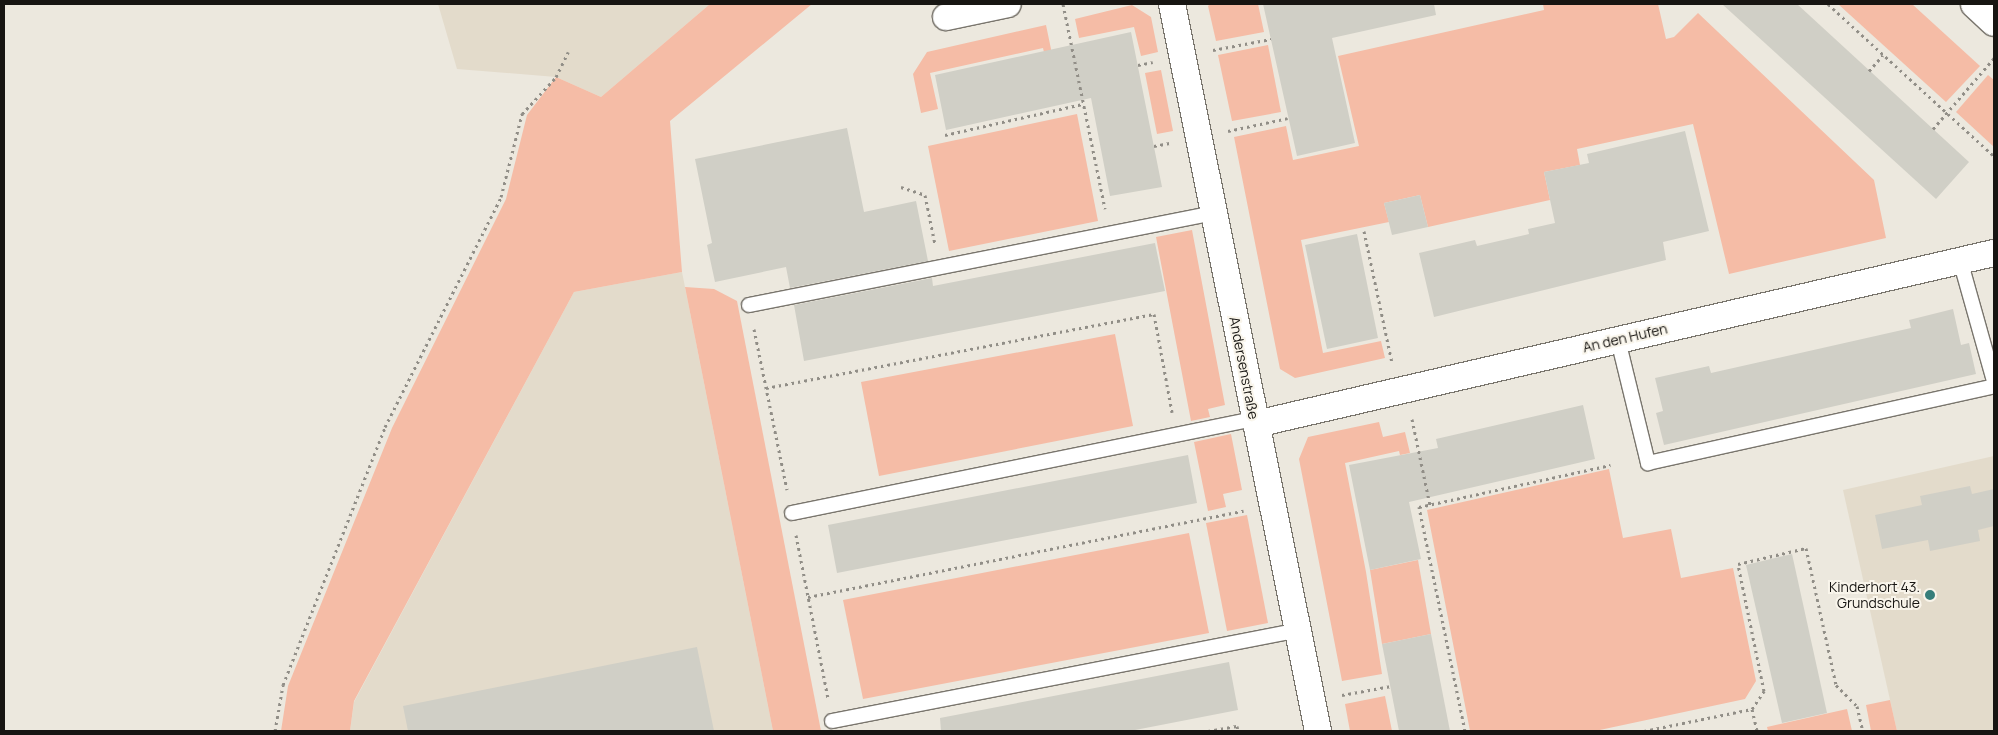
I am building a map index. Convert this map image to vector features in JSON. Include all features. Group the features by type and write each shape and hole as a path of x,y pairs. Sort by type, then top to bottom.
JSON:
{"street":[{"path":"946,17 1008,4"},
{"name":"Andersenstraße","path":"1172,4 1318,731"},
{"path":"1975,4 1994,22"},
{"name":"An den Hufen","path":"1255,421 1402,390 1994,253"}],"lane":[{"path":"749,305 1214,213"},
{"path":"1960,260 1994,381"},
{"path":"1618,340 1648,464 1994,386"},
{"path":"792,513 1177,434 1255,421"},
{"path":"832,721 1297,632"}],"path":[{"path":"1063,4 1103,210 1112,208"},
{"path":"1828,4 1994,156"},
{"path":"1182,56 1271,39"},
{"path":"275,731 283,685 385,427 500,198 522,114 556,76 568,52"},
{"path":"1869,71 1884,55"},
{"path":"1933,129 1994,58"},
{"path":"945,134 1083,104"},
{"path":"1198,137 1288,118"},
{"path":"902,186 925,195 940,268"},
{"path":"1364,231 1430,504"},
{"path":"749,305 832,721"},
{"path":"766,388 1154,314 1177,434"},
{"path":"1465,731 1419,507 1610,464"},
{"path":"808,597 1272,505"},
{"path":"1644,731 1752,709 1764,691 1738,564 1806,548 1836,685 1857,706 1863,731"},
{"path":"1312,702 1391,686"},
{"path":"1752,709 1757,731"},
{"path":"1208,731 1237,726 1238,731"}],"shaded area":[{"path":"438,4 710,4 601,97 556,77 457,69"},
{"path":"710,4 812,4 670,121 682,272 574,292 354,701 350,731 281,731 288,686 392,428 506,199 527,115 556,77 601,97"},
{"path":"1210,4 1258,4 1264,32 1216,41 1208,6"},
{"path":"1543,4 1658,4 1666,39 1674,37 1698,13 1874,180 1886,238 1729,274 1693,124 1577,149 1580,165 1544,172 1550,200 1428,227 1420,195 1384,203 1389,222 1301,240 1323,353 1381,341 1385,358 1295,378 1280,369 1234,137 1286,126 1293,160 1359,146 1338,56 1544,10"},
{"path":"1838,4 1912,4 1980,66 1946,102"},
{"path":"1132,5 1151,17 1158,52 1141,56 1134,27 1079,38 1075,19"},
{"path":"1046,25 1051,49 1056,104 1043,48 930,73 938,109 921,113 913,74 927,52"},
{"path":"1268,45 1281,112 1232,121 1218,55"},
{"path":"1161,70 1173,131 1157,134 1145,73"},
{"path":"1988,75 1994,80 1994,147 1956,112"},
{"path":"1077,114 1098,221 949,251 928,146"},
{"path":"1192,230 1225,405 1208,409 1210,417 1191,421 1156,237"},
{"path":"682,272 773,731 350,731 354,702 574,292"},
{"path":"685,287 714,289 737,301 821,731 773,731"},
{"path":"1115,334 1133,426 879,476 861,382"},
{"path":"1379,422 1383,437 1405,432 1410,453 1400,455 1399,451 1345,463 1366,572 1382,674 1342,681 1299,459 1308,437"},
{"path":"1231,434 1242,490 1223,494 1226,507 1208,511 1194,442"},
{"name":"Kinderhort 43. Grundschule","path":"1994,456 1994,731 1897,731 1843,490"},
{"path":"1609,469 1623,538 1671,529 1681,578 1733,568 1756,681 1745,699 1595,731 1470,731 1427,510"},
{"path":"1247,515 1268,623 1227,631 1206,523"},
{"path":"1189,533 1209,633 863,699 843,600"},
{"path":"1418,560 1431,634 1382,644 1370,570"},
{"path":"1385,696 1392,731 1350,731 1345,704"},
{"path":"1890,700 1897,731 1871,731 1866,705"},
{"path":"1847,709 1852,731 1768,731 1767,727"}],"building":[{"path":"1263,4 1434,4 1436,15 1332,38 1355,143 1297,156"},
{"path":"1722,4 1797,4 1969,162 1936,199"},
{"path":"1131,32 1162,187 1110,196 1091,98 946,130 935,75"},
{"path":"847,128 864,212 916,201 928,261 790,288 786,267 715,282 707,245 712,243 695,159"},
{"path":"1685,131 1709,231 1663,242 1666,260 1434,317 1419,253 1475,240 1477,246 1529,234 1528,229 1555,223 1544,172 1589,163 1587,154"},
{"path":"1420,195 1428,227 1392,235 1384,203"},
{"path":"1357,234 1378,338 1327,349 1305,245"},
{"path":"1155,243 1165,291 804,361 794,305 932,278 933,286"},
{"path":"1953,309 1961,345 1969,343 1976,374 1664,445 1656,413 1663,411 1655,378 1709,366 1711,373 1911,328 1909,320"},
{"path":"1583,405 1595,459 1409,502 1421,559 1370,570 1349,465 1438,448 1436,439"},
{"path":"1188,455 1197,503 837,573 828,525"},
{"path":"1970,486 1972,494 1994,489 1994,526 1978,530 1980,541 1930,551 1928,540 1882,549 1875,515 1922,505 1920,496"},
{"path":"1792,554 1827,713 1782,723 1746,565"},
{"path":"1431,634 1450,731 1399,731 1382,644"},
{"path":"697,647 714,731 408,731 403,706"},
{"path":"1229,662 1238,710 1130,731 941,731 940,718"}],"place":[{"name":"Kinderhort 43. Grundschule","path":"1930,595"}]}
